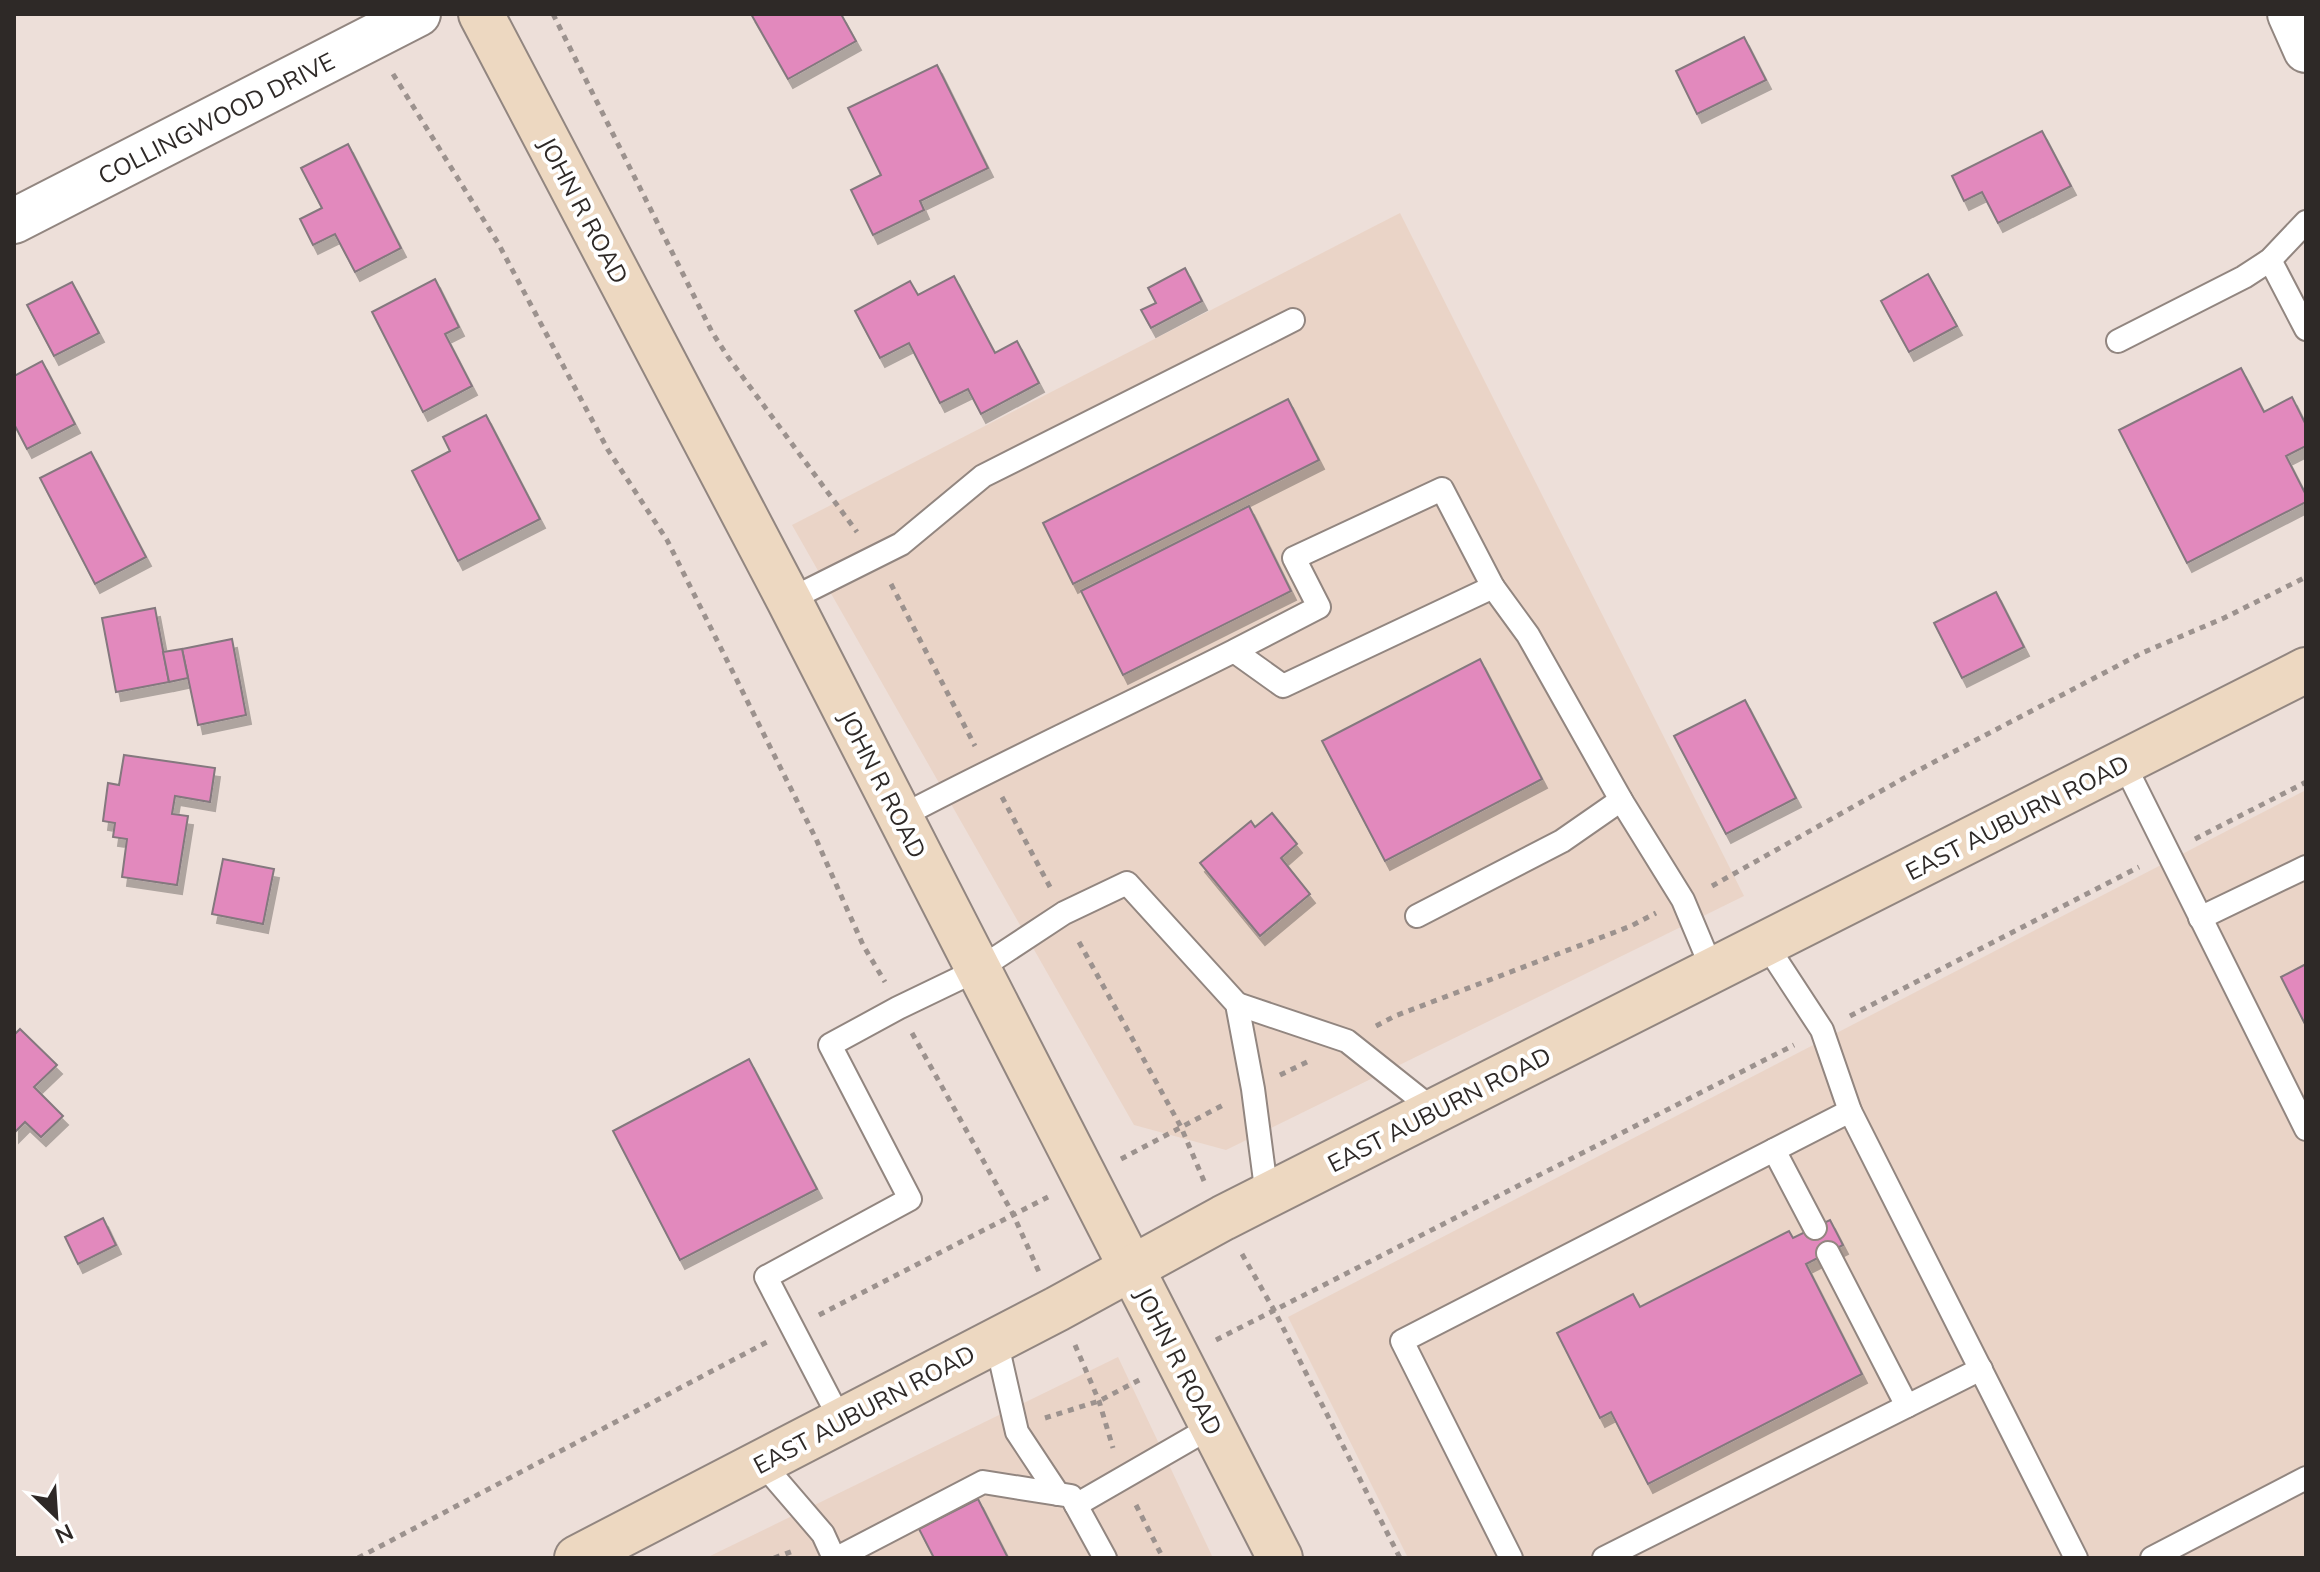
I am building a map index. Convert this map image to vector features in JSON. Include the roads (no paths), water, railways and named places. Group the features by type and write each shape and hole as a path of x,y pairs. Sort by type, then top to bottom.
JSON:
{"main road":[{"name":"JOHN R ROAD","path":"481,14 789,600 1280,1558"},
{"name":"EAST AUBURN ROAD","path":"577,1558 1267,1196 2306,670"}],"street":[{"name":"COLLINGWOOD DRIVE","path":"14,221 418,14"},
{"path":"2290,14 2306,50"}],"lane":[{"path":"2118,341 2244,277 2270,260 2306,222"},
{"path":"2270,260 2306,329"},
{"path":"789,600 901,544 983,476 1293,320"},
{"path":"900,817 1319,607 1294,558 1442,489 1493,587 1528,635 1621,800 1683,900 1712,969"},
{"path":"1234,651 1283,686 1493,587"},
{"path":"2124,764 2306,1129"},
{"path":"1417,916 1562,841 1621,800"},
{"path":"2200,918 2306,867"},
{"path":"841,1421 766,1277 910,1199 830,1045 979,969 1064,913 1127,883 1237,1004 1347,1041 1435,1111"},
{"path":"1765,943 1822,1030 1850,1111 2076,1558"},
{"path":"1237,1004 1253,1089 1267,1196"},
{"path":"1511,1558 1402,1341 1850,1111"},
{"path":"1774,1150 1815,1228"},
{"path":"1828,1253 1907,1406"},
{"path":"996,1340 1017,1432 1105,1558"},
{"path":"1604,1558 1981,1369"},
{"path":"762,1463 823,1534 836,1558 983,1482 1067,1500 1213,1426"},
{"path":"2152,1558 2306,1478"}]}
